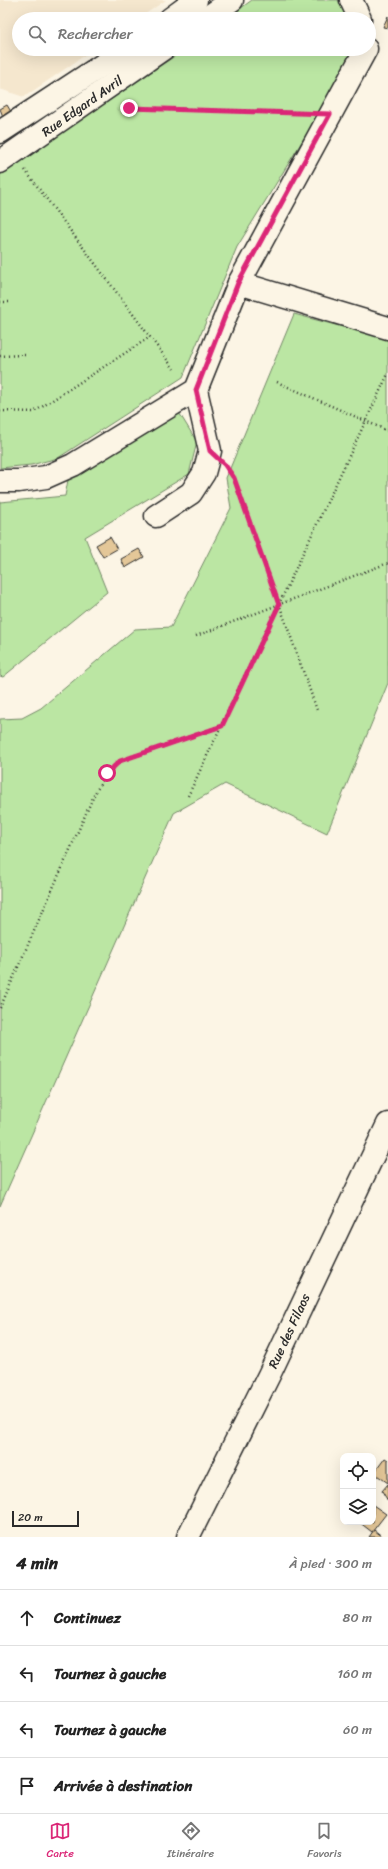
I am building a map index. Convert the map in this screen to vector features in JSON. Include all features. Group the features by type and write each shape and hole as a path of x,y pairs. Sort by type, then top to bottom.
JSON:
{"street":[{"path":"180,12 196,0"},
{"path":"215,12 232,0"},
{"path":"351,0 357,12"},
{"name":"Rue Edgard Avril","path":"0,132 116,56"},
{"name":"Rue Edgard Avril","path":"12,162 154,56"},
{"path":"156,516 191,493 204,472 210,451 196,390 238,283 362,56"},
{"path":"238,283 388,328"},
{"path":"0,481 19,481 46,477 66,468 196,390"},
{"name":"Rue des Filaos","path":"188,1537 269,1374 388,1124"}],"path":[{"path":"114,110 129,108 330,114"},
{"path":"12,162 31,166"},
{"path":"12,162 174,369"},
{"path":"0,302 10,302"},
{"path":"0,411 34,412 150,337"},
{"path":"0,356 25,355"},
{"path":"188,796 388,374"},
{"path":"277,382 388,431"},
{"path":"210,451 225,465 234,478 317,710"},
{"path":"196,636 388,563"},
{"path":"0,1008 95,793 107,773 120,761 222,726"}],"shaded area":[{"path":"0,0 166,0 148,12 12,12 12,56 84,56 24,97 0,89"}],"green space":[{"path":"252,0 338,0 347,12 236,12"},
{"path":"175,56 352,56 349,65 237,247 183,377 58,458 31,465 0,468 0,175"},
{"path":"294,314 388,339 388,683 327,833 225,784 174,813 0,1206 0,719 22,718 41,708 135,629 171,627 231,508 226,478"},
{"path":"178,411 197,442 189,474 85,537 107,592 3,677 0,676 0,502 65,496 68,480"}],"building":[{"path":"388,16 388,28 383,27"},
{"path":"7,105 13,115 4,119 0,109"},
{"path":"110,537 117,549 103,557 96,545"},
{"path":"139,549 144,557 125,568 121,559"},
{"path":"385,1458 388,1460 388,1483 376,1474 376,1470"},
{"path":"388,1484 388,1501 382,1491"},
{"path":"376,1507 386,1514 372,1532 363,1525 376,1525"},
{"path":"374,1530 383,1537 369,1537"}],"route":[{"path":"107,773 120,761 222,726 279,605 234,478 225,465 210,451 196,390 238,283 330,114 129,108"}]}
